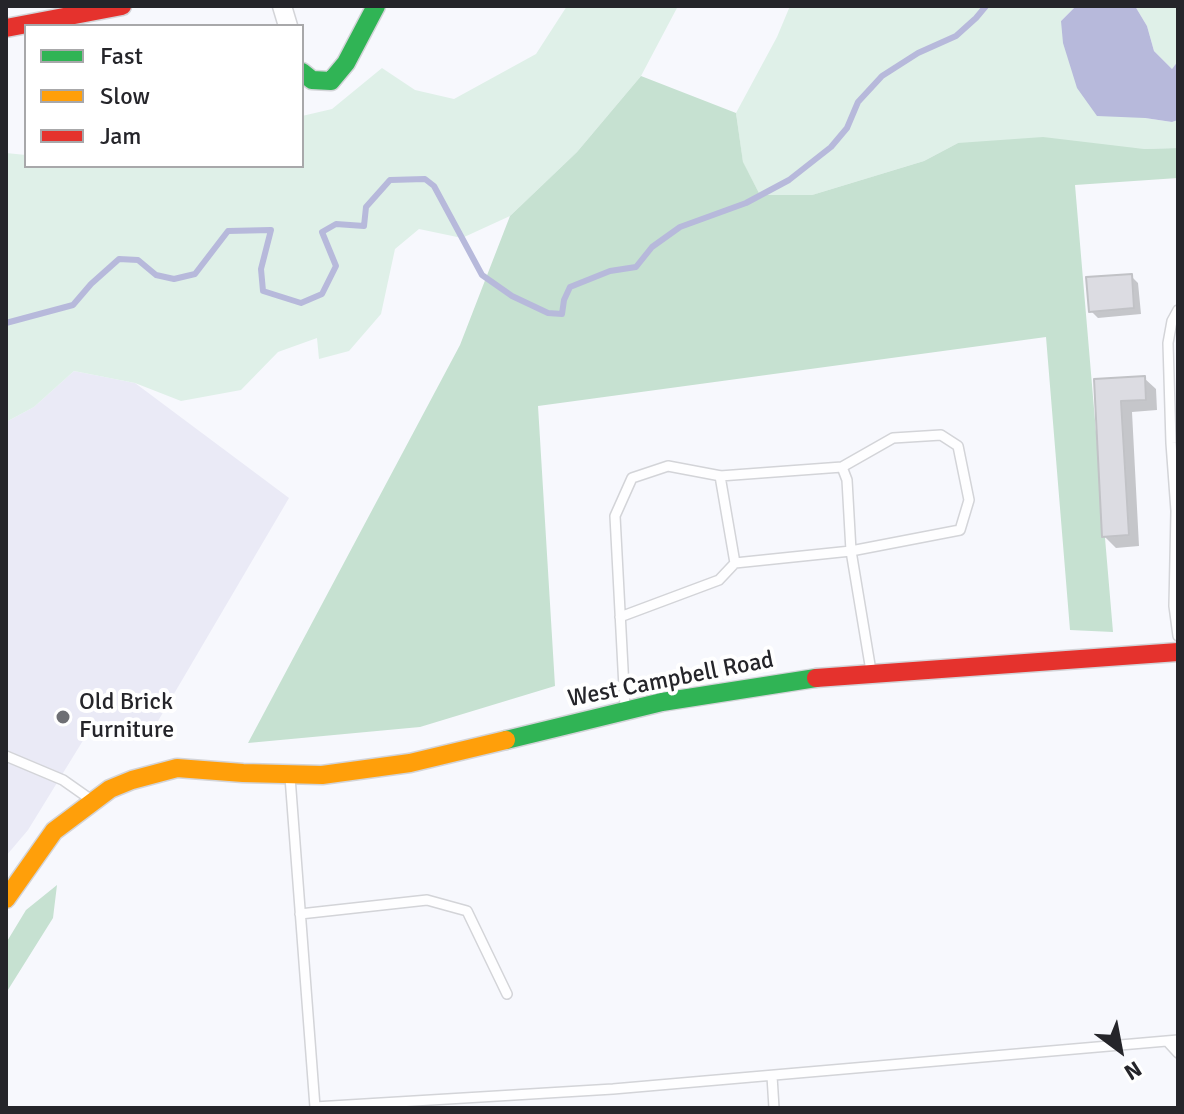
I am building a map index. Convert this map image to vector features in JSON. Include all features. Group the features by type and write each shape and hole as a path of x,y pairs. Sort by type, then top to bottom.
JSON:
{"street":[{"path":"24,24 122,6"},
{"path":"304,74 312,80 331,81 346,63 376,6"},
{"name":"West Campbell Road","path":"7,896 54,831 93,801 110,789 132,780 177,768 322,775 410,763 662,702 797,681 1178,652"}],"lane":[{"path":"1178,310 1172,321 1168,343 1176,511 1174,606 1178,636"},
{"path":"620,617 719,580 735,563 851,551 960,530 969,500 958,446 941,435 893,438 842,467 721,476 668,466 632,478 615,516 620,617 626,710"},
{"path":"842,467 847,480 851,551 871,674"},
{"path":"721,476 735,563"},
{"path":"6,756 63,780 93,801"},
{"path":"290,774 315,1107 454,1104 1173,1040 1178,1053"},
{"path":"300,914 427,900 467,911 507,994"},
{"path":"772,1076 774,1108"}],"shaded area":[{"path":"567,6 678,6 641,76 577,152 510,216 462,238 419,229 395,249 381,314 349,351 319,359 317,338 278,352 241,390 181,401 135,383 74,371 34,407 6,422 6,153 24,155 24,168 304,168 304,116 332,109 382,68 415,90 454,99 536,54"},
{"path":"790,6 1076,6 1061,21 1145,118 1178,120 1178,148 958,143 924,161 812,195 760,195 743,163 736,113"},
{"path":"1135,6 1178,6 1178,61 1172,69 1154,51 1147,26"},
{"path":"74,371 135,383 289,498 148,738 95,721 28,830 6,856 6,422 34,407"}],"green space":[{"path":"641,76 736,113 743,162 760,195 812,195 924,161 958,143 1043,137 1144,149 1178,148 1178,178 1075,185 1113,632 1070,630 1046,337 538,406 555,686 420,727 248,743 460,345 510,216 577,152"},
{"path":"57,885 53,918 6,993 6,943 26,910"}],"water":[{"path":"1076,6 1135,6 1147,26 1154,51 1172,69 1178,61 1178,120 1097,116 1077,88 1063,43 1061,21"}],"building":[{"path":"1132,274 1134,308 1089,312 1086,277"},
{"path":"1145,376 1146,400 1121,401 1129,535 1102,537 1094,379"}],"waterway":[{"path":"6,323 73,305 119,259 138,260 156,275 174,279 195,274 228,231 271,230 261,269 263,291 301,303 322,294 336,266 322,232 336,224 364,226 366,207 390,180 425,179 434,186 482,275 512,296 548,313 562,314 570,287 610,271 636,267 652,247 680,227 746,203 789,180 831,147 847,128 858,102 882,76 918,53 956,36 986,6"}],"traffic: fast":[{"path":"304,74 312,80 331,81 346,63 376,6"},
{"path":"506,740 662,702 816,678"}],"traffic: slow":[{"path":"6,899 54,831 110,789 132,780 177,768 322,775 410,763 506,740"}],"traffic: jam":[{"path":"27,24 122,6"},
{"path":"6,28 24,25"},
{"path":"816,678 1178,652"}],"place":[{"name":"Old Brick Furniture","path":"63,717"}]}
